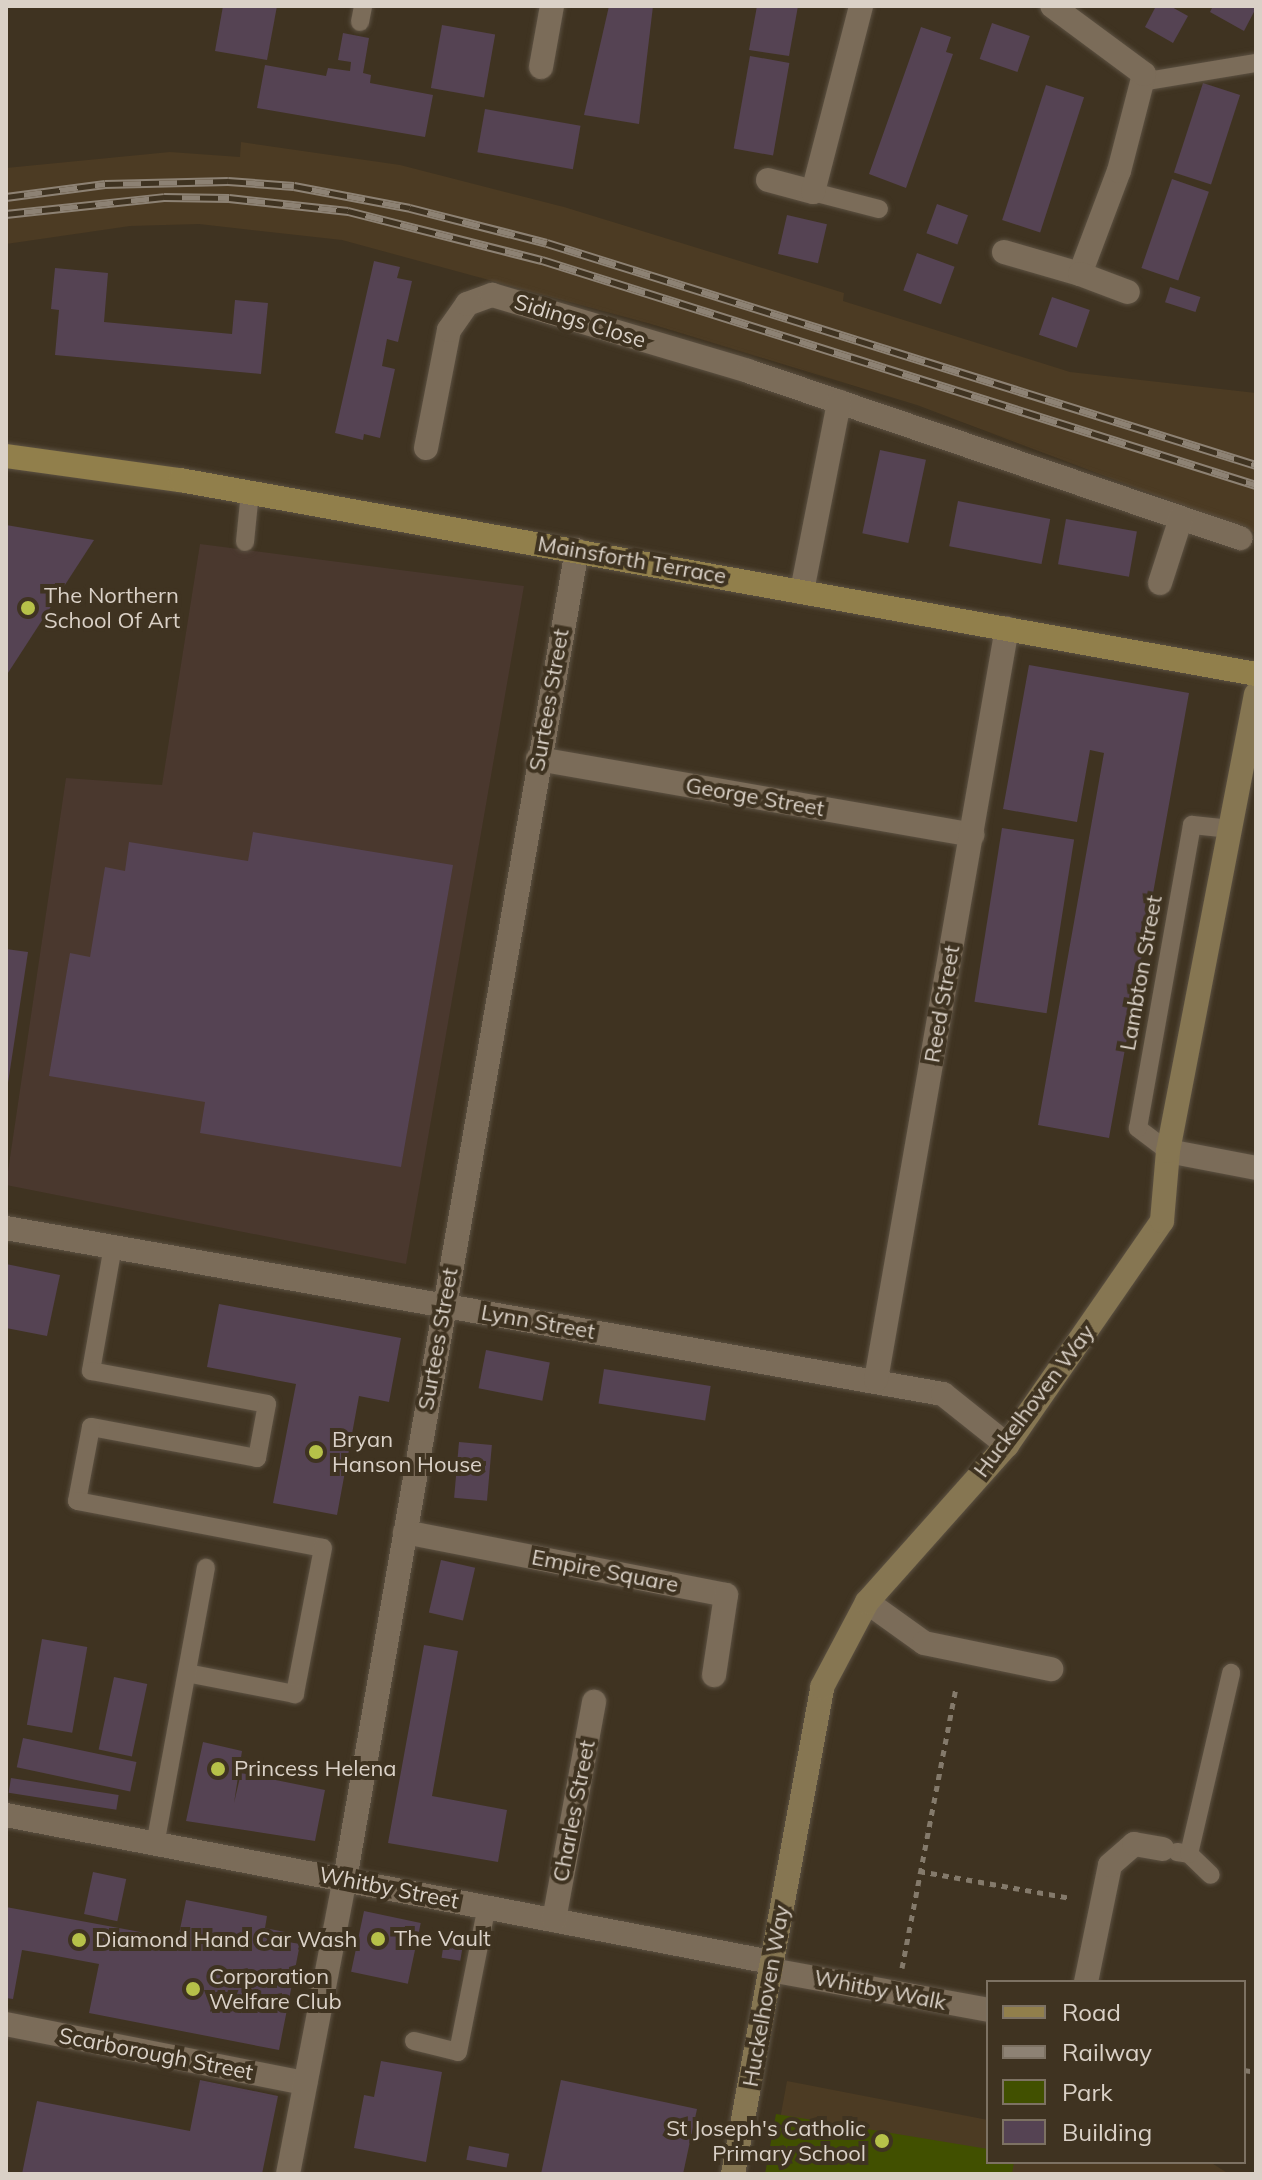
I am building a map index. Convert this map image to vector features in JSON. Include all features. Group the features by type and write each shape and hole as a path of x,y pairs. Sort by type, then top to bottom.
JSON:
{"main road":[{"name":"Mainsforth Terrace","path":"6,456 250,492 1256,674"}],"street":[{"path":"541,67 552,6"},
{"path":"768,180 813,192 861,6"},
{"path":"1052,6 1144,74 1119,171 1080,274"},
{"path":"1004,252 1128,292"},
{"name":"Sidings Close","path":"426,448 449,330 467,304 492,295 839,402 1240,538"},
{"path":"802,591 839,402"},
{"path":"1160,583 1181,518"},
{"name":"Surtees Street","path":"288,2174 345,1879 538,759 577,550"},
{"name":"Reed Street","path":"876,1380 1007,628"},
{"name":"Huckelhoven Way","path":"733,2174 822,1687 867,1602 1007,1445 1162,1221 1168,1151 1256,694"},
{"name":"George Street","path":"538,759 972,835"},
{"path":"1168,1151 1256,1168"},
{"name":"Lynn Street","path":"6,1228 943,1394 1007,1445"},
{"name":"Empire Square","path":"405,1532 726,1595 714,1675"},
{"path":"867,1602 924,1643 1051,1669"},
{"name":"Charles Street","path":"554,1920 594,1702"},
{"name":"Whitby Street","path":"6,1815 487,1906 771,1966"},
{"path":"1086,1980 1110,1865 1134,1844 1163,1849"},
{"name":"Whitby Walk","path":"771,1966 986,2010"},
{"name":"Scarborough Street","path":"6,2024 305,2083"}],"lane":[{"path":"1142,82 1256,63"},
{"path":"813,192 879,209"},
{"path":"245,542 250,492"},
{"name":"Lambton Street","path":"1168,1151 1138,1128 1192,825 1229,829"},
{"path":"113,1246 91,1371 267,1404 257,1458 91,1427 77,1501 323,1548 295,1694 187,1673"},
{"path":"155,1845 206,1568"},
{"path":"1189,1854 1231,1673"},
{"path":"1163,1849 1189,1854 1211,1875"},
{"path":"414,2041 458,2052 487,1906"}],"path":[{"name":"Whitby Walk","path":"902,1969 956,1688"},
{"path":"919,1871 1071,1898"}],"shaded area":[{"path":"241,142 400,165 564,207 844,293 843,301 1070,372 1256,393 1256,533 917,405 651,324 342,240 199,224 130,226 6,244 6,168 170,152 240,157"},
{"path":"200,544 524,586 406,1264 6,1185 66,778 162,785"},
{"name":"St Joseph's Catholic Primary School","path":"787,2081 986,2120 986,2164 1213,2164 1229,2174 770,2174"}],"green space":[{"path":"776,2114 986,2149 986,2164 1014,2164 1012,2174 765,2174"}],"building":[{"path":"223,6 277,6 267,60 215,51"},
{"path":"609,6 653,6 639,124 584,115"},
{"path":"757,6 798,6 789,56 749,50"},
{"path":"1156,6 1170,6 1188,16 1173,43 1145,27"},
{"path":"1213,6 1256,8 1244,31 1210,12"},
{"path":"992,23 1030,36 1017,72 980,59"},
{"path":"442,25 495,34 484,97 431,88"},
{"path":"921,27 951,37 946,52 953,54 906,188 869,174"},
{"path":"343,33 369,38 363,73 371,75 370,83 433,95 425,137 257,108 265,65 326,76 328,68 350,71 351,62 338,60"},
{"path":"750,56 789,63 773,156 734,149"},
{"path":"1203,83 1240,95 1211,184 1174,172"},
{"path":"1046,85 1084,97 1040,232 1002,220"},
{"path":"485,109 581,126 573,169 477,152"},
{"path":"1172,179 1209,192 1178,281 1141,268"},
{"path":"937,204 968,215 957,244 926,233"},
{"path":"787,215 827,224 818,263 778,254"},
{"path":"917,253 955,267 941,304 903,291"},
{"path":"374,261 400,267 397,278 412,281 398,342 387,339 382,366 395,369 380,438 364,434 363,440 335,433"},
{"path":"55,268 108,273 104,322 232,334 235,300 268,303 261,374 55,355 59,310 51,309"},
{"path":"1170,287 1200,297 1195,312 1165,302"},
{"path":"1052,297 1090,310 1077,348 1039,335"},
{"path":"880,450 926,460 908,543 862,533"},
{"path":"958,501 1050,519 1041,564 949,546"},
{"path":"1066,519 1137,532 1129,577 1058,564"},
{"name":"The Northern School Of Art","path":"6,525 94,540 6,676"},
{"path":"1029,665 1189,693 1109,1138 1038,1125 1104,753 1090,750 1077,822 1003,809"},
{"path":"1002,828 1074,839 1047,1013 974,1002"},
{"path":"253,832 453,865 401,1167 200,1133 205,1102 49,1076 70,953 90,957 105,867 125,871 129,842 248,861"},
{"path":"6,949 28,952 8,1083 6,1083"},
{"path":"6,1264 60,1275 47,1336 6,1328"},
{"name":"Bryan Hanson House","path":"219,1304 401,1338 389,1402 359,1396 337,1515 273,1503 296,1384 207,1367"},
{"path":"486,1350 550,1362 542,1401 479,1388"},
{"path":"604,1369 711,1386 705,1420 599,1404"},
{"path":"459,1442 492,1445 487,1501 454,1498"},
{"path":"441,1560 475,1568 463,1620 429,1613"},
{"path":"42,1639 87,1647 72,1733 27,1725"},
{"path":"424,1645 458,1651 432,1796 507,1810 498,1862 388,1843"},
{"path":"114,1677 147,1684 132,1756 99,1749"},
{"path":"23,1738 136,1762 130,1791 17,1767"},
{"path":"203,1742 242,1751 234,1803 241,1773 325,1790 315,1841 186,1821"},
{"path":"11,1778 119,1795 116,1810 9,1793"},
{"path":"93,1872 126,1879 117,1921 84,1914"},
{"name":"Corporation Welfare Club","path":"186,1900 267,1916 265,1928 285,1932 283,1941 300,1944 279,2050 89,2013 99,1964 22,1950 13,1999 6,1998 6,1907 178,1939"},
{"path":"364,1911 421,1923 408,1984 351,1972"},
{"path":"445,1936 464,1939 460,1961 442,1958"},
{"path":"381,2061 442,2072 426,2162 354,2148 364,2095 374,2097"},
{"path":"200,2080 278,2096 262,2174 22,2174 37,2101 190,2131"},
{"path":"561,2080 697,2109 683,2174 541,2174"},
{"path":"469,2146 509,2154 507,2168 466,2160"}],"railway":[{"path":"6,197 105,184 228,181 294,186 410,208 547,243 1256,465"},
{"path":"6,214 164,197 229,198 348,211 542,260 1256,485"}],"place":[{"name":"The Northern School Of Art","path":"28,608"},
{"name":"Bryan Hanson House","path":"316,1452"},
{"name":"Princess Helena","path":"218,1769"},
{"name":"The Vault","path":"378,1939"},
{"name":"Diamond Hand Car Wash","path":"79,1940"},
{"name":"Corporation Welfare Club","path":"193,1989"},
{"name":"St Joseph's Catholic Primary School","path":"882,2141"}]}
